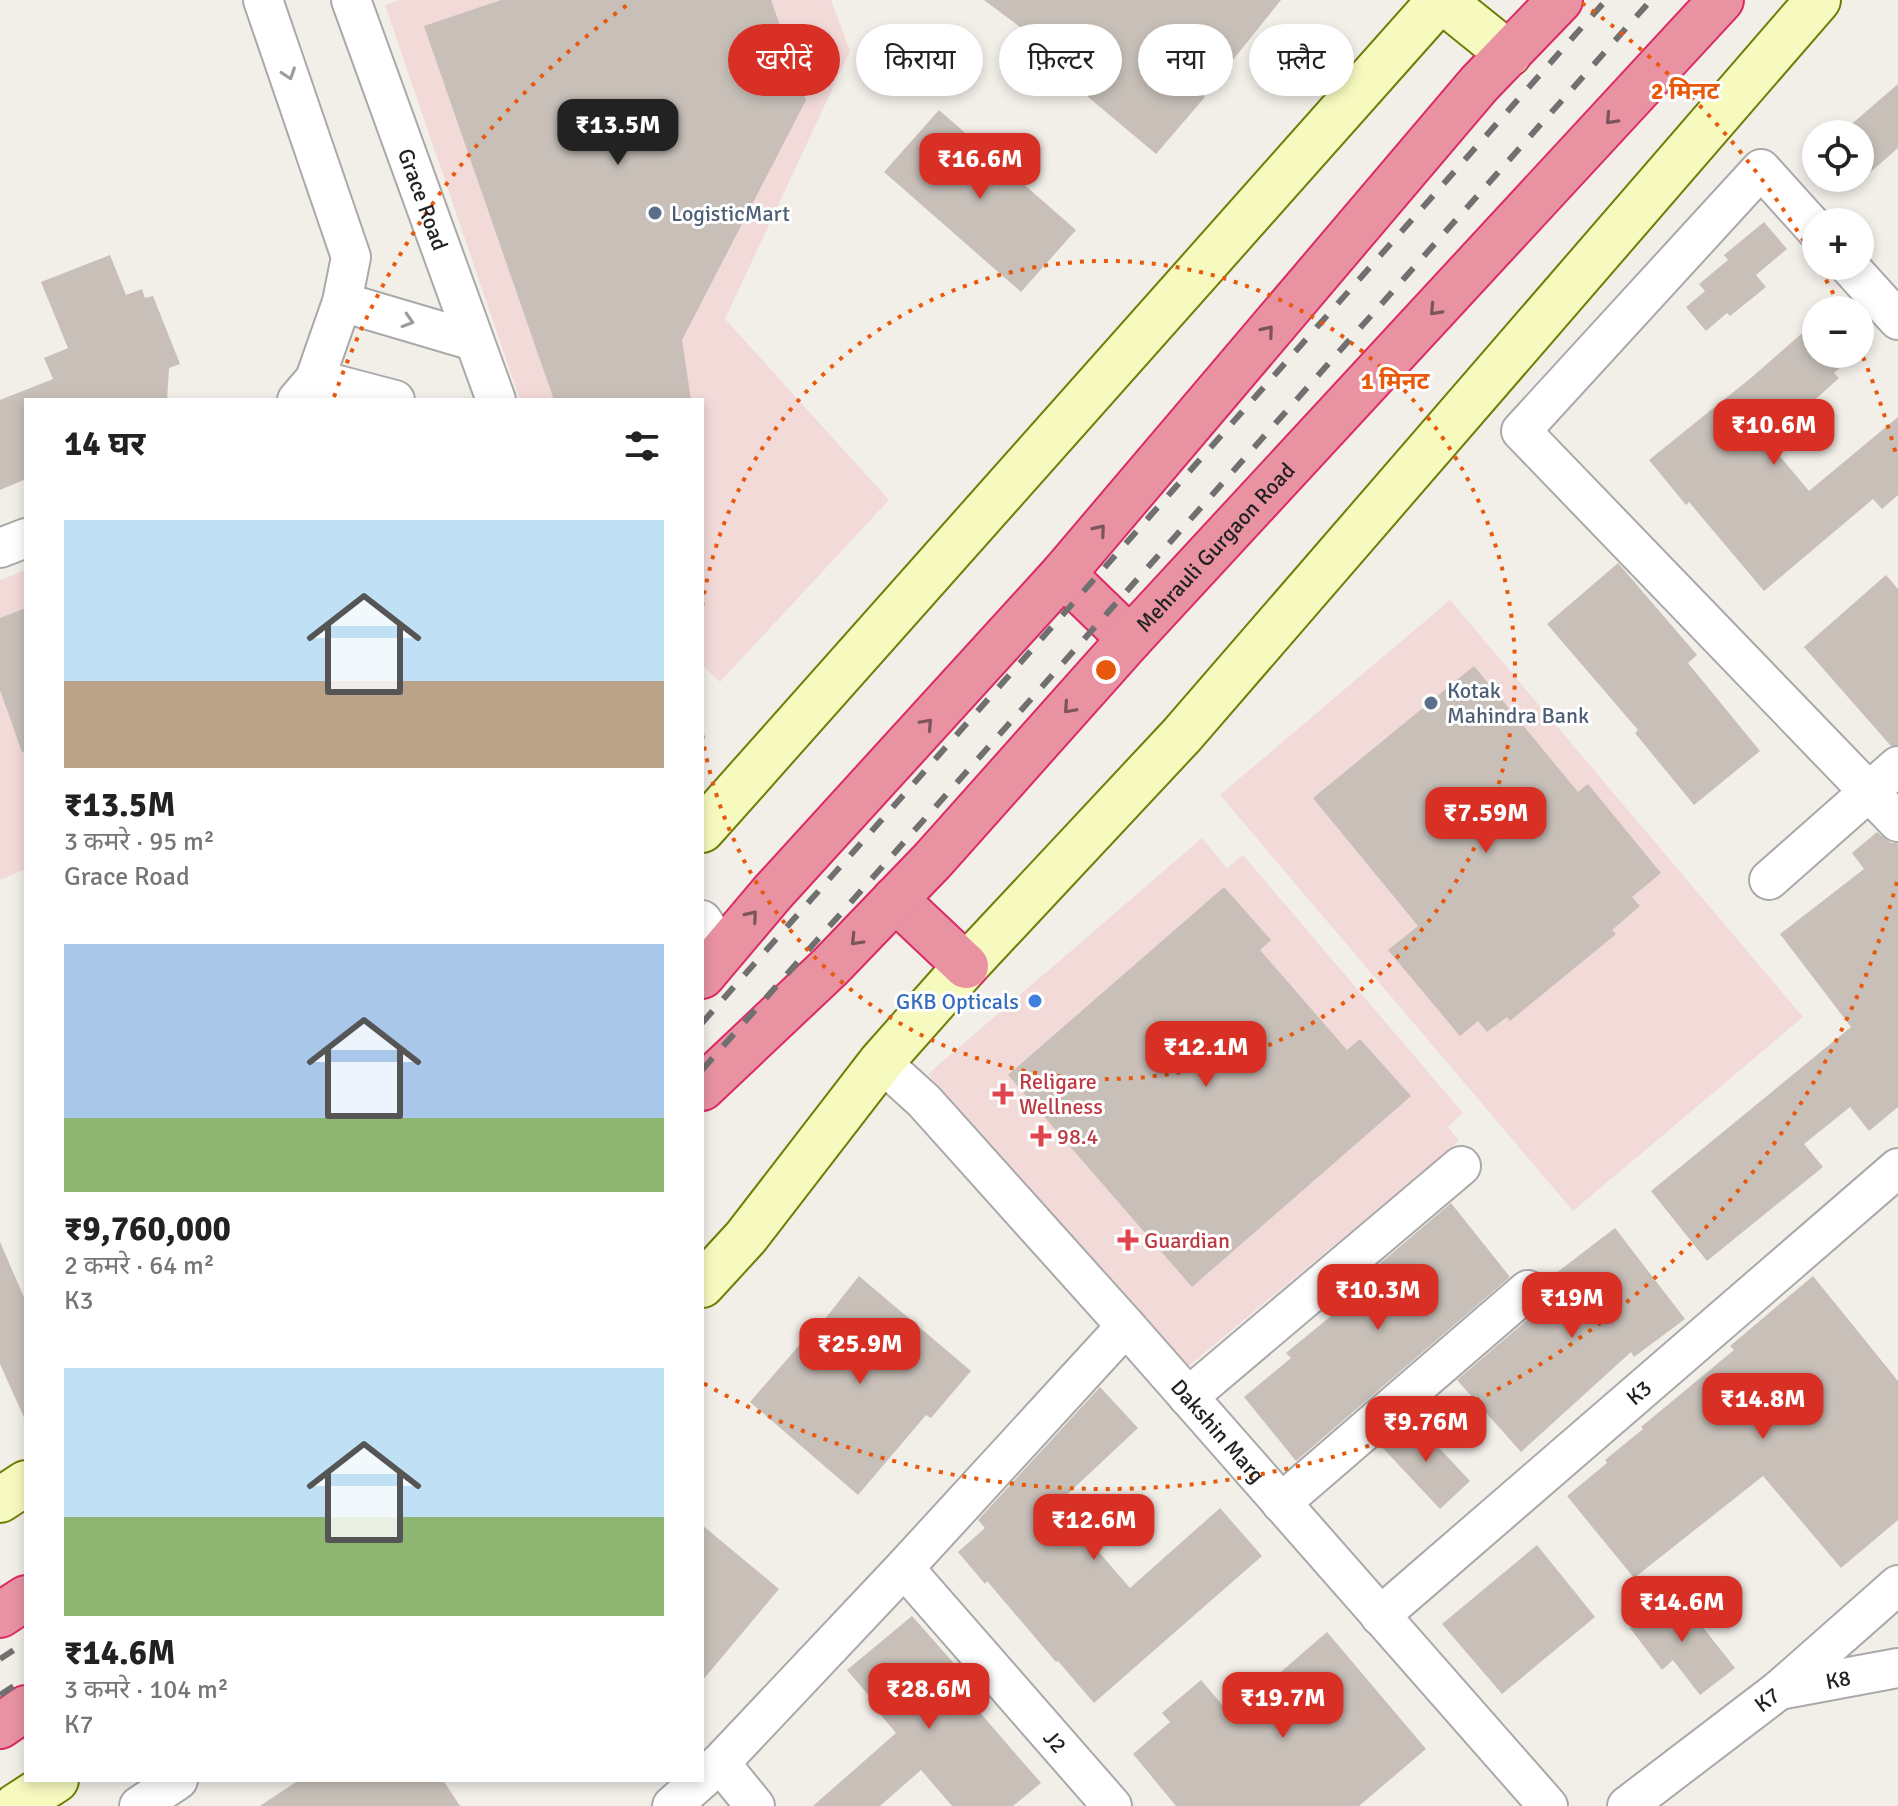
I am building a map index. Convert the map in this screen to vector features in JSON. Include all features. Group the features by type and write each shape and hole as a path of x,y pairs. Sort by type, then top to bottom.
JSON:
{"highway":[{"path":"709,949 773,892 1063,574 1479,84 1560,0"},
{"name":"Mehrauli Gurgaon Road","path":"704,1086 830,967 895,899 1130,639 1721,0"},
{"path":"1063,574 1130,639"},
{"path":"895,899 966,966"},
{"path":"0,1615 24,1599"},
{"path":"0,1726 24,1709"}],"street":[{"path":"263,0 351,257 342,302 306,390 377,398"},
{"name":"Grace Road","path":"351,0 495,398"},
{"path":"704,828 1441,0 1509,54"},
{"path":"704,1283 746,1237 881,1062 966,966 1182,735 1818,0"},
{"path":"1802,214 1761,169 1521,431 1898,822"},
{"path":"1862,280 1898,320"},
{"path":"342,302 474,341"},
{"path":"0,548 24,539"},
{"path":"1769,880 1898,766"},
{"name":"Dakshin Marg","path":"881,1062 924,1101 1126,1326 1548,1806"},
{"path":"1188,1397 1461,1166"},
{"name":"K3","path":"1380,1616 1898,1168"},
{"path":"1281,1503 1528,1290"},
{"path":"755,1806 708,1774 904,1568 1126,1326"},
{"path":"0,1500 24,1484"},
{"name":"J2","path":"904,1568 1112,1806"},
{"name":"K7","path":"1627,1806 1779,1690 1898,1585"},
{"name":"K8","path":"1779,1690 1898,1668"},
{"path":"16,1806 53,1782"},
{"path":"139,1806 175,1782"},
{"path":"672,1806 699,1782"}],"shaded area":[{"path":"400,0 831,0 840,24 728,24 728,96 829,96 725,319 889,500 720,682 704,667 704,398 519,398 385,5"},
{"path":"840,24 850,51 840,72"},
{"path":"24,571 24,870 0,880 0,580"},
{"path":"1450,600 1803,1017 1573,1211 1220,795"},
{"path":"1202,838 1227,868 1243,855 1463,1113 1448,1127 1459,1141 1179,1374 928,1074"}],"building":[{"path":"501,0 771,0 779,24 728,24 728,96 805,96 806,100 682,340 691,398 553,398 424,26"},
{"path":"984,0 1281,0 1262,24 1249,24 1249,40 1233,60 1233,24 1138,24 1138,96 1205,97 1156,154 1087,96 1122,96 1122,24 1016,24"},
{"path":"1898,84 1898,148 1874,169 1874,120 1856,120"},
{"path":"939,110 1076,230 1021,292 884,172"},
{"path":"1764,222 1787,249 1756,275 1766,287 1706,331 1686,307 1705,291 1699,284 1728,260 1724,255"},
{"path":"110,255 126,295 142,289 145,298 153,296 180,364 169,368 167,398 24,398 24,480 0,490 0,400 53,379 44,358 68,348 41,282"},
{"path":"1802,333 1802,368 1840,368 1834,373 1839,378 1768,442 1809,491 1898,417 1898,495 1882,509 1873,499 1764,591 1649,460"},
{"path":"1618,563 1697,655 1688,663 1760,751 1694,805 1635,733 1638,730 1547,624"},
{"path":"1886,575 1898,589 1898,745 1891,746 1804,647"},
{"path":"24,609 22,752 0,690 0,618"},
{"path":"1474,666 1578,792 1588,784 1661,873 1632,897 1640,906 1612,930 1616,934 1510,1021 1507,1017 1487,1032 1478,1021 1460,1036 1388,950 1418,926 1313,798"},
{"path":"1877,832 1891,843 1898,843 1898,1107 1869,1131 1850,1107 1804,1144 1823,1167 1707,1261 1651,1191 1851,1027 1780,934 1864,869 1852,853"},
{"path":"1224,887 1271,940 1260,950 1347,1050 1360,1039 1411,1096 1192,1287 1008,1075"},
{"path":"1451,1203 1510,1277 1296,1461 1244,1397 1291,1358 1286,1353 1376,1279 1370,1272"},
{"path":"1615,1228 1685,1319 1634,1357 1631,1352 1521,1452 1457,1380 1542,1307 1549,1296 1547,1280"},
{"path":"0,1242 24,1297 24,1418 0,1364"},
{"path":"859,1276 971,1371 931,1418 926,1415 858,1495 750,1402 802,1342 805,1344"},
{"path":"1813,1276 1898,1381 1898,1520 1841,1568 1763,1476 1634,1578 1567,1496 1607,1463 1605,1460 1643,1429 1641,1427 1734,1350 1730,1346"},
{"path":"1100,1387 1138,1428 1057,1504 1130,1588 1220,1508 1262,1556 1094,1703 958,1552 985,1528 978,1520"},
{"path":"1412,1419 1470,1481 1440,1509 1381,1446"},
{"path":"704,1527 779,1589 704,1679"},
{"path":"1537,1545 1595,1617 1502,1694 1442,1624"},
{"path":"1675,1592 1735,1668 1700,1695 1673,1660 1662,1670 1630,1628"},
{"path":"912,1616 966,1677 956,1685 1041,1783 1013,1806 952,1806 921,1770 880,1806 813,1806 896,1733 847,1670"},
{"path":"1327,1632 1426,1749 1359,1806 1176,1806 1133,1754 1170,1722 1162,1713 1201,1680 1231,1715"},
{"path":"296,1782 444,1782 460,1806 260,1806"}],"railway":[{"path":"704,1021 1606,0"},
{"path":"704,1068 1651,0"},
{"path":"0,1659 24,1643"},
{"path":"0,1695 24,1679"}],"place":[{"name":"LogisticMart","path":"655,213"},
{"name":"Kotak Mahindra Bank","path":"1431,703"},
{"name":"GKB Opticals","path":"1035,1001"},
{"name":"Religare Wellness","path":"1003,1094"},
{"name":"98.4","path":"1041,1136"},
{"name":"Guardian","path":"1128,1240"}]}
